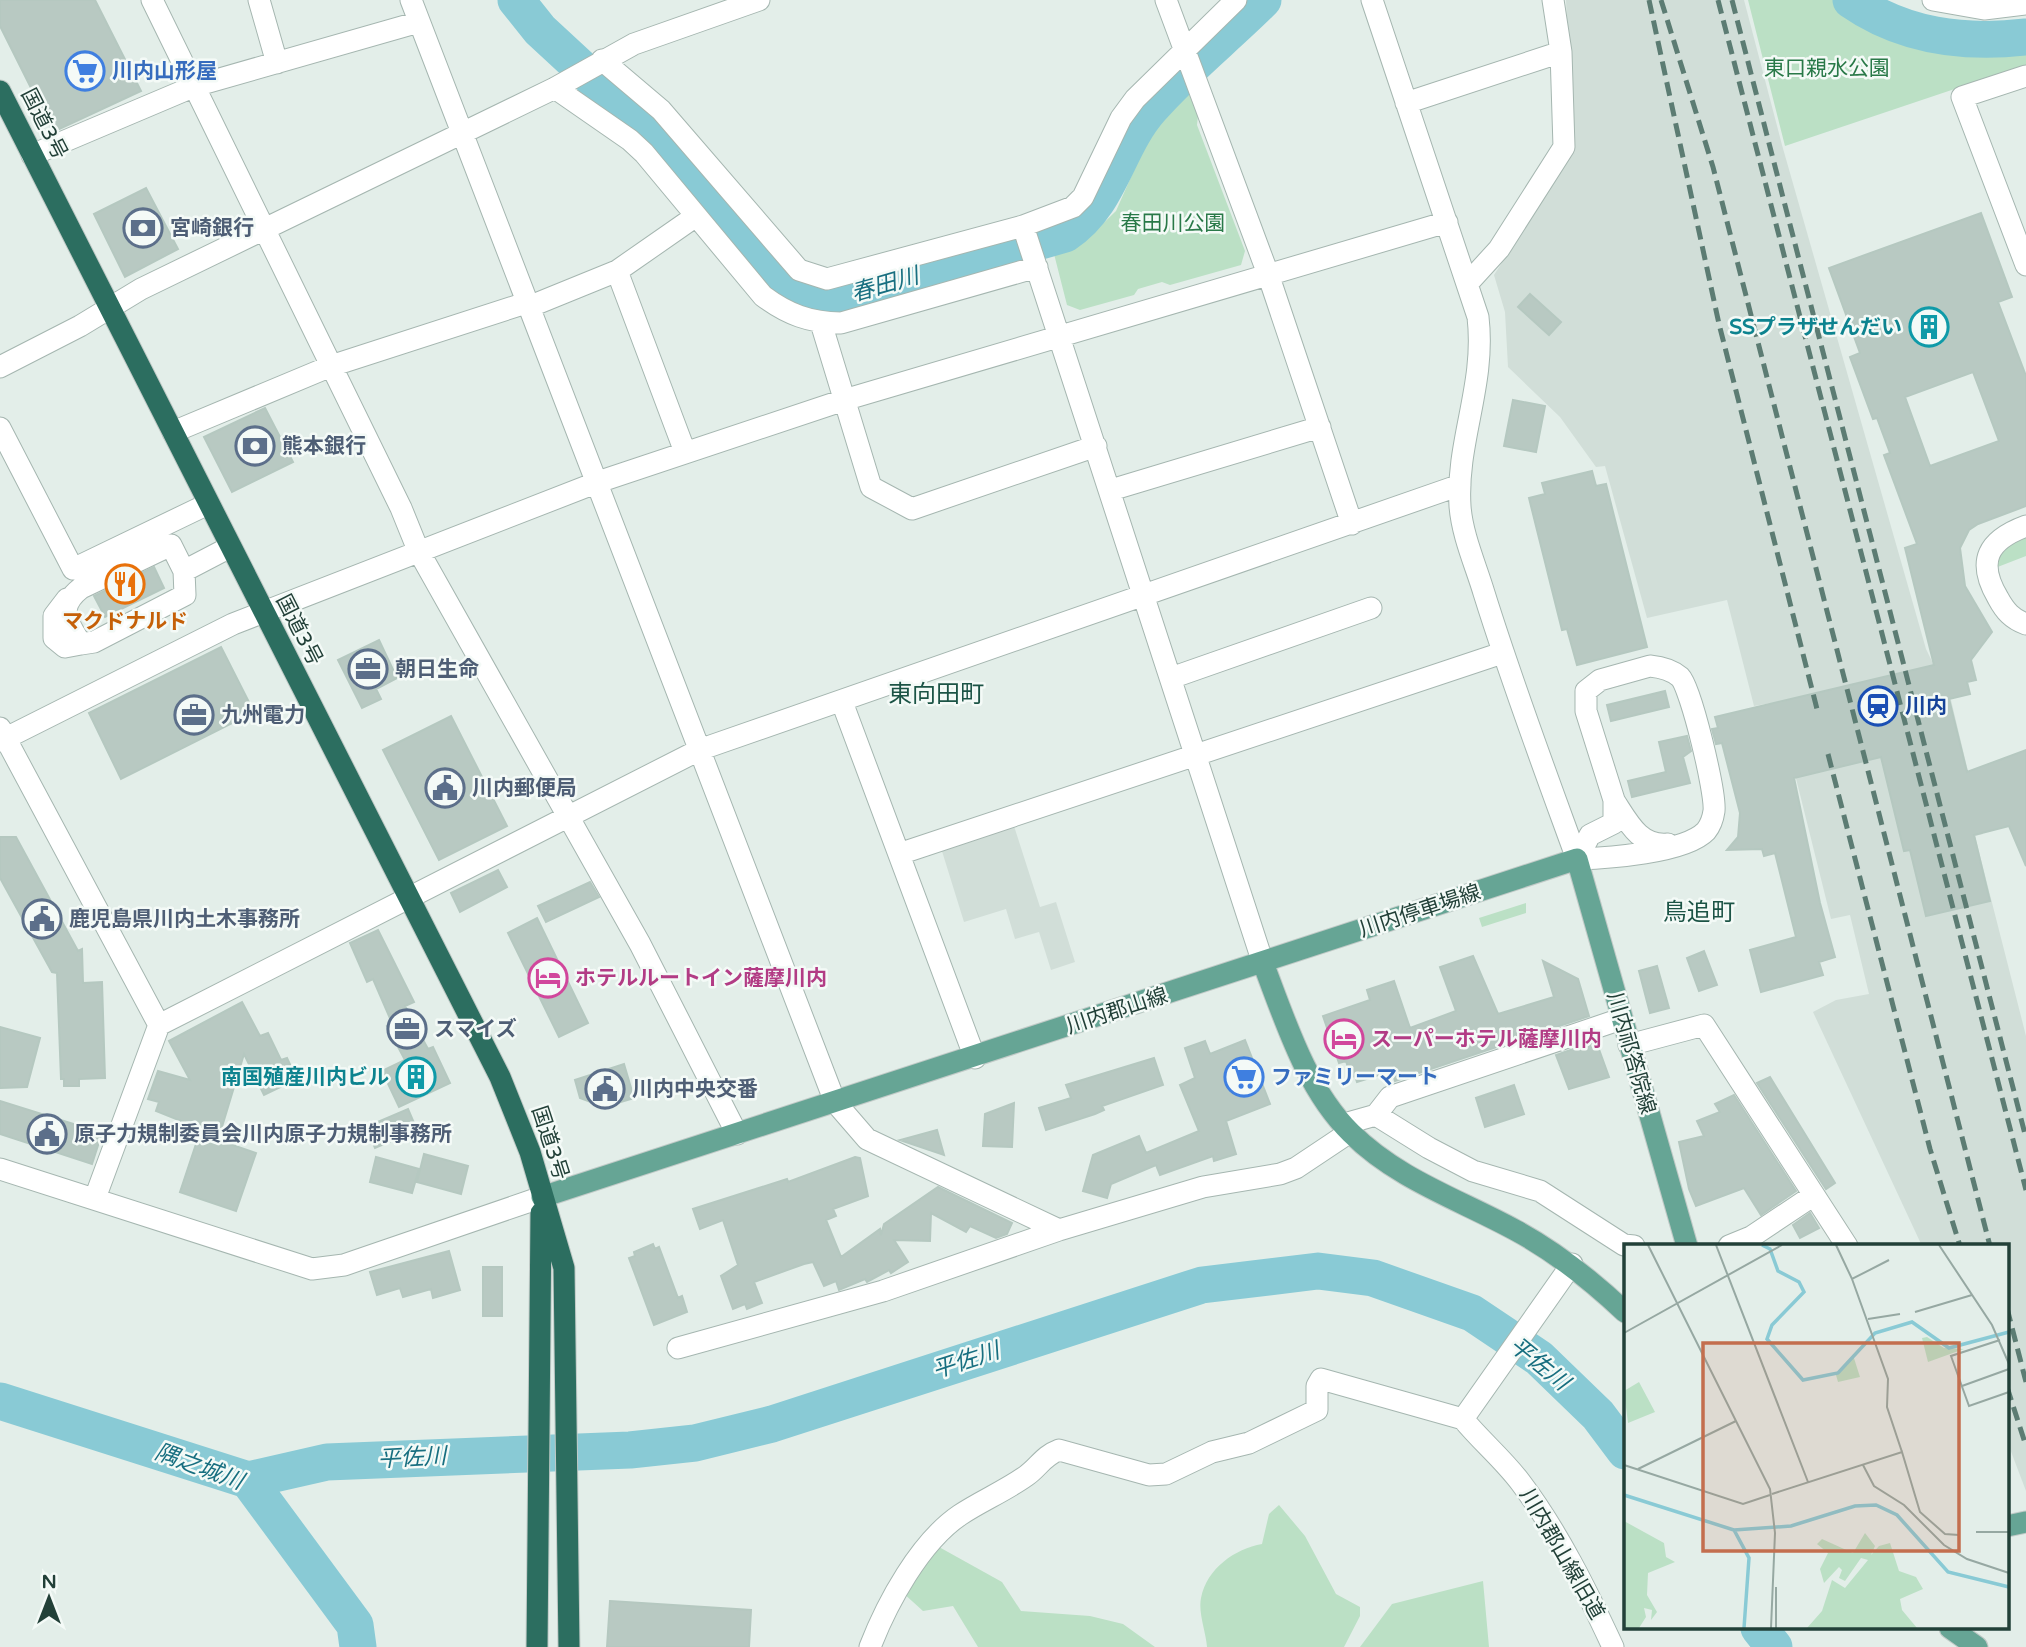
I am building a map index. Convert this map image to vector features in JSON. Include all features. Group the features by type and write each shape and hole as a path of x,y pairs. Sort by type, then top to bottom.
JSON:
{"highway":[{"name":"国道3号","path":"0,91 108,310 173,432 500,1077 526,1143 564,1268 569,1647"},
{"name":"国道3号","path":"537,1647 537,1386 542,1197"}],"main road":[{"name":"川内停車場線","path":"1263,963 1577,859"},
{"name":"川内祁答院線","path":"1577,859 1686,1244"},
{"name":"川内郡山線","path":"542,1197 1263,963"},
{"path":"1263,963 1303,1059 1347,1128 1405,1175 1515,1230 1572,1264 1624,1311"},
{"path":"1953,1630 1977,1647"}],"street":[{"path":"152,0 401,508 418,550 640,944 737,1135"},
{"path":"259,0 277,63"},
{"path":"411,0 835,1102 867,1139 1059,1230"},
{"path":"0,367 108,310 141,289 560,85 634,44 759,0"},
{"path":"1166,0 1268,274 1352,524"},
{"path":"600,62 661,110 799,270 811,276 843,276 1024,229 1061,214 1083,197 1121,118 1236,0"},
{"path":"1373,0 1478,317 1482,348 1460,485 1464,525 1502,653 1577,859"},
{"path":"1468,283 1499,249 1564,147 1561,52 1553,0"},
{"path":"1933,0 2026,4"},
{"path":"33,155 195,86 419,22"},
{"path":"1406,103 1561,52"},
{"path":"2026,76 1962,97 2026,265"},
{"path":"560,85 630,140 763,296 783,311 821,323 841,323 1036,263"},
{"path":"173,432 331,366 530,304 617,271 696,216"},
{"path":"159,1025 2,736 233,624 598,482 844,400 1447,222"},
{"path":"1024,229 1263,963"},
{"path":"617,271 685,452"},
{"path":"821,323 870,487 912,509 1096,446"},
{"path":"0,428 73,569 166,536"},
{"path":"1111,490 1320,428"},
{"path":"95,1198 159,1025 699,750 1460,485"},
{"path":"166,536 184,571 185,595 94,642 81,644 67,618 68,599 166,536 208,504"},
{"path":"2026,526 1997,541 1991,549 1986,570 1990,586 2004,608 2026,624"},
{"path":"184,571 230,547"},
{"path":"1171,678 1371,608"},
{"path":"899,854 1502,653"},
{"path":"1577,859 1624,858 1681,843 1708,828 1714,804 1686,687 1680,677 1660,667 1650,666 1600,680 1586,691 1586,711 1614,800 1630,827 1644,839 1662,845 1681,843"},
{"path":"842,702 975,1058"},
{"path":"1577,859 1590,835 1614,823 1614,800"},
{"path":"678,1348 883,1291 1059,1230 1203,1186 1280,1174 1296,1168 1347,1128 1376,1115 1390,1097 1621,1020"},
{"path":"1629,1045 1704,1025 1846,1244"},
{"path":"1376,1115 1473,1171 1540,1191 1624,1245"},
{"path":"0,1169 312,1269 344,1265 542,1197"},
{"path":"1734,1244 1751,1237 1814,1195"},
{"path":"870,1647 886,1606 899,1585 946,1526 1028,1475 1046,1455 1059,1450 1149,1475 1166,1474 1212,1452 1249,1443 1317,1410 1317,1385 1321,1379 1463,1419 1572,1264"},
{"name":"川内郡山線旧道","path":"1463,1419 1484,1446 1520,1482 1587,1591 1612,1647"}],"shaded area":[{"path":"1566,0 1744,0 1782,145 1926,649 1951,700 1983,834 1975,836 2026,1036 2026,1491 2008,1444 2008,1244 1921,1244 1813,1012 1836,1000 1869,994 1850,915 1831,919 1777,702 1754,706 1727,600 1647,618 1605,466 1596,467 1560,417 1508,367 1505,312 1494,275 1573,153"},
{"path":"1014,826 1040,907 1056,902 1075,962 1051,970 1039,932 1015,939 1006,909 964,922 941,848"}],"green space":[{"name":"東口親水公園","path":"1748,0 1834,0 1870,23 1927,43 1965,50 2026,49 2026,65 1785,146"},
{"name":"春田川公園","path":"1189,94 1198,115 1197,125 1245,251 1241,265 1170,285 1162,282 1138,289 1134,295 1080,310 1067,305 1053,250 1088,238 1116,211 1150,134"},
{"path":"2026,536 2026,556 1995,568 2003,549"},
{"path":"1526,903 1526,913 1482,927 1479,918"},
{"path":"1279,1505 1305,1536 1336,1594 1360,1607 1360,1616 1344,1647 1207,1647 1201,1610 1204,1587 1216,1569 1232,1555 1262,1544 1269,1514"},
{"path":"939,1547 1002,1582 1021,1611 1090,1616 1123,1624 1155,1647 978,1647 953,1606 923,1611 902,1592"},
{"path":"1483,1581 1489,1647 1360,1647 1392,1604"}],"building":[{"name":"川内山形屋","path":"0,0 95,0 141,91 53,132 0,26"},
{"name":"宮崎銀行","path":"146,188 178,249 125,277 94,214"},
{"path":"1981,213 2012,297 1998,302 2026,376 2026,506 1978,524 1969,530 1960,548 1965,586 1992,632 1971,660 1976,680 1967,682 1970,694 1949,699 1967,772 2026,750 2026,866 2009,826 1974,835 1990,901 1926,916 1910,850 1904,851 1881,757 1794,778 1820,903 1835,957 1819,962 1823,975 1761,992 1750,950 1796,937 1775,853 1764,856 1762,849 1727,850 1738,837 1740,813 1722,743 1716,744 1712,729 1718,728 1715,717 1934,665 1905,548 1917,544 1884,455 1890,453 1877,418 1873,419 1850,357 1860,353 1829,268","holes":["1973,372 1999,441 1930,466 1905,397"]},
{"path":"1530,294 1561,322 1549,335 1518,307"},
{"path":"1513,400 1545,406 1536,452 1504,446"},
{"name":"熊本銀行","path":"265,408 293,462 232,492 204,437"},
{"path":"1592,471 1596,486 1606,484 1647,647 1577,665 1567,629 1562,630 1529,498 1545,494 1542,483"},
{"path":"154,567 164,588 105,617 94,596"},
{"name":"朝日生命","path":"379,640 397,678 376,689 381,699 362,708 338,660"},
{"path":"221,647 254,712 121,779 89,713"},
{"path":"1665,691 1669,707 1611,721 1607,705"},
{"name":"川内郵便局","path":"451,716 507,826 439,860 383,750"},
{"path":"1687,736 1691,751 1683,757 1690,783 1632,797 1628,781 1666,772 1659,742"},
{"path":"0,837 16,837 78,951 82,949 83,983 102,982 105,1078 79,1079 79,1086 64,1086 64,1079 61,1079 57,973 52,972 0,878"},
{"path":"498,870 507,887 460,912 451,893"},
{"path":"590,882 599,897 546,922 538,906"},
{"name":"ホテルルートイン薩摩川内","path":"537,918 588,1023 559,1037 508,933"},
{"path":"378,930 414,1002 405,1006 428,1049 433,1047 450,1083 399,1107 382,1071 405,1060 387,1026 392,1023 373,979 367,982 350,943"},
{"path":"1704,951 1717,985 1699,991 1687,958"},
{"path":"1473,956 1498,1014 1554,997 1543,961 1578,979 1589,1016 1395,1081 1392,1071 1357,1082 1355,1076 1351,1077 1346,1061 1339,1063 1323,1016 1370,1000 1367,990 1394,981 1410,1028 1456,1011 1440,967"},
{"path":"1657,966 1669,1008 1650,1013 1639,971"},
{"path":"242,1002 260,1036 268,1033 281,1060 287,1058 297,1079 264,1095 244,1054 218,1140 256,1153 236,1211 180,1192 201,1129 156,1111 159,1102 148,1099 158,1071 190,1080 169,1041"},
{"path":"0,1027 40,1038 27,1087 0,1088"},
{"path":"1245,1040 1270,1104 1226,1121 1236,1154 1214,1161 1213,1156 1160,1175 1156,1165 1111,1184 1107,1198 1083,1191 1093,1155 1139,1136 1146,1153 1199,1131 1180,1085 1195,1078 1185,1048 1205,1041 1210,1054"},
{"path":"1596,1041 1609,1077 1569,1089 1556,1055"},
{"path":"1154,1058 1163,1085 1102,1106 1104,1110 1095,1114 1046,1130 1039,1108 1071,1098 1066,1085"},
{"name":"川内中央交番","path":"624,1064 634,1098 604,1107 580,1098 575,1080"},
{"path":"1770,1077 1835,1183 1826,1189 1757,1083"},
{"path":"1514,1085 1524,1114 1485,1127 1476,1098"},
{"path":"1734,1095 1796,1191 1761,1215 1744,1188 1696,1206 1689,1189 1679,1142 1704,1136 1697,1121 1720,1112 1715,1104"},
{"path":"0,1101 102,1133 92,1164 0,1134"},
{"path":"1014,1103 1012,1147 983,1146 985,1114"},
{"path":"408,1109 417,1130 375,1148 370,1136 373,1124"},
{"path":"937,1130 944,1155 900,1140"},
{"path":"424,1154 468,1166 461,1194 417,1182"},
{"path":"376,1157 419,1169 412,1193 370,1182"},
{"path":"855,1157 860,1158 868,1196 833,1209 836,1216 826,1220 841,1257 880,1229 881,1235 884,1224 938,1187 1012,1223 1007,1234 996,1238 970,1226 966,1232 931,1213 930,1241 894,1240 908,1262 891,1273 889,1270 867,1282 865,1279 839,1290 836,1281 824,1286 813,1262 804,1264 754,1282 762,1303 747,1309 745,1304 733,1309 721,1276 738,1265 723,1220 700,1229 693,1209 787,1179 788,1182"},
{"path":"1810,1213 1819,1228 1800,1238 1793,1225"},
{"path":"653,1244 655,1249 659,1247 678,1298 682,1296 687,1312 654,1325 629,1258 635,1256 634,1252"},
{"path":"449,1251 460,1290 433,1298 431,1289 403,1297 400,1288 377,1295 370,1272"},
{"path":"483,1267 502,1267 502,1316 483,1316"},
{"path":"610,1601 751,1610 749,1647 607,1647"}],"waterway":[{"name":"春田川","path":"516,0 540,30 686,165 791,290 835,300 1065,234 1093,207 1129,140 1151,108 1263,0"},
{"name":"春田川","path":"1851,0 1892,22 1935,35 1980,39 2026,37"},
{"name":"平佐川","path":"248,1480 327,1462 630,1450 695,1443 772,1424 1202,1285 1318,1271 1373,1278 1472,1313 1539,1358 1598,1415 1624,1450"},
{"name":"隅之城川","path":"0,1401 248,1480 355,1625 358,1647"},
{"name":"平佐川","path":"1761,1630 1774,1647"}],"railway":[{"path":"1649,0 1719,324 1817,709"},
{"path":"1661,0 1713,167 1989,1244"},
{"path":"1718,0 2026,1190"},
{"path":"1732,0 2026,1138"},
{"path":"1828,754 1930,1149 1959,1244"},
{"path":"2008,1312 2026,1382"},
{"path":"2008,1390 2026,1446"}],"place":[{"name":"川内山形屋","path":"85,71"},
{"name":"宮崎銀行","path":"143,228"},
{"name":"SSプラザせんだい","path":"1929,327"},
{"name":"熊本銀行","path":"255,446"},
{"name":"マクドナルド","path":"125,584"},
{"name":"朝日生命","path":"368,669"},
{"name":"川内","path":"1878,706"},
{"name":"九州電力","path":"194,715"},
{"name":"川内郵便局","path":"445,788"},
{"name":"鹿児島県川内土木事務所","path":"42,919"},
{"name":"ホテルルートイン薩摩川内","path":"548,978"},
{"name":"スマイズ","path":"407,1029"},
{"name":"スーパーホテル薩摩川内","path":"1344,1039"},
{"name":"南国殖産川内ビル","path":"416,1077"},
{"name":"ファミリーマート","path":"1244,1077"},
{"name":"川内中央交番","path":"605,1089"},
{"name":"原子力規制委員会川内原子力規制事務所","path":"47,1134"}],"district":[{"name":"東向田町","path":"936,694"},
{"name":"鳥追町","path":"1699,912"}]}
